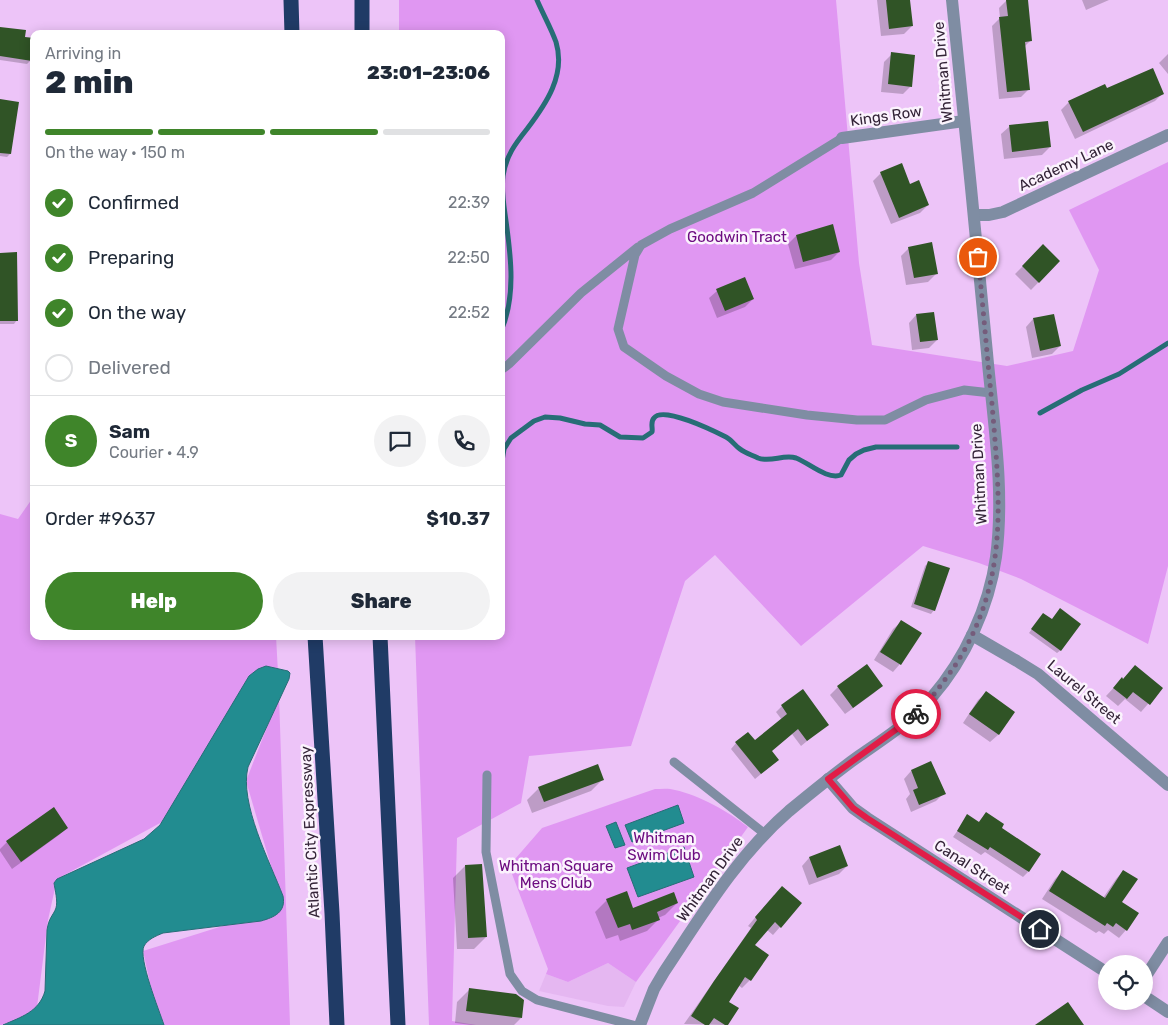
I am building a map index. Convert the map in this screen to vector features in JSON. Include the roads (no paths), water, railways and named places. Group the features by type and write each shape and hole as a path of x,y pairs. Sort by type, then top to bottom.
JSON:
{"highway":[{"path":"291,0 292,30"},
{"path":"362,0 362,30"},
{"name":"Atlantic City Expressway","path":"315,640 337,1025"},
{"path":"380,640 398,1025"}],"street":[{"name":"Whitman Drive","path":"640,1025 654,989 664,972 741,860 790,811 828,779 905,723 933,696 972,635 992,576 998,538 999,496 991,393 952,0"},
{"name":"Kings Row","path":"842,138 964,121"},
{"name":"Academy Lane","path":"974,216 1003,212 1168,135"},
{"name":"Laurel Street","path":"972,635 1018,661 1042,678 1168,785"},
{"name":"Canal Street","path":"828,779 853,808 867,818 1098,967"},
{"path":"1153,965 1168,942"},
{"path":"1153,1002 1168,1012"}],"lane":[{"path":"505,367 581,294 640,245 670,229 753,193 842,138"},
{"path":"640,245 635,256 618,329 624,347 666,376 699,394 732,404 807,416 885,420 926,400 964,390 991,393"},
{"path":"674,762 765,834"},
{"path":"487,774 486,852 510,974 522,991 537,1000 633,1025"}],"waterway":[{"path":"505,166 515,145 547,99 556,77 558,66 556,42 537,0"},
{"path":"505,212 511,277 509,305 505,321"},
{"path":"1040,413 1082,390 1119,374 1168,343"},
{"path":"505,447 511,438 534,421 545,417 600,425 620,437 643,438 652,432 653,420 659,415 678,417 700,425 728,438 738,448 758,458 768,460 786,457 796,458 824,473 836,476 841,475 849,460 856,454 876,447 957,447"}],"park label":[{"name":"Goodwin Tract","path":"737,237"},
{"name":"Whitman Swim Club","path":"664,846"},
{"name":"Whitman Square Mens Club","path":"556,874"}]}
